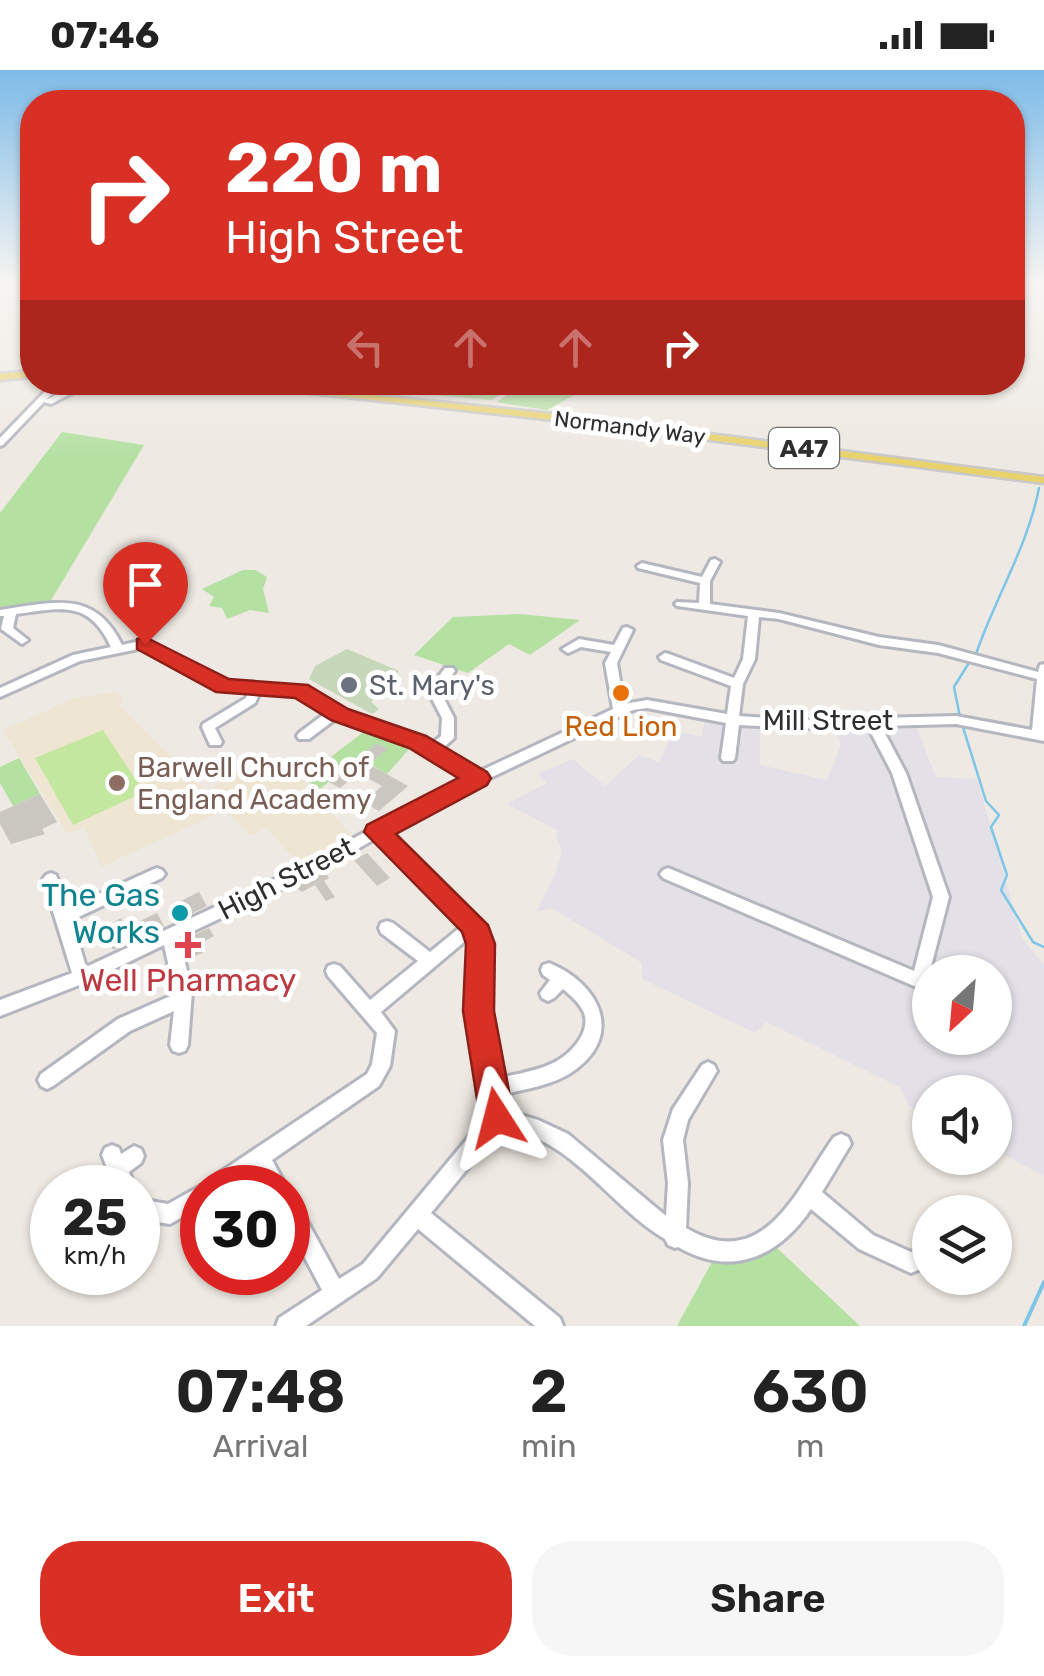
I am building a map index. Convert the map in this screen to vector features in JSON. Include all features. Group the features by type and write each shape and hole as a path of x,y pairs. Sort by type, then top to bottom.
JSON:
{"main road":[{"name":"Normandy Way","path":"338,395 563,418 1044,480"}],"street":[{"path":"0,443 46,395"},
{"path":"33,411 66,395"},
{"path":"704,605 705,581 715,562"},
{"path":"642,566 705,581"},
{"path":"681,604 754,612 879,641 938,649 1043,676"},
{"path":"22,640 6,629 5,613 64,607 92,610 109,625 117,648"},
{"path":"728,758 737,684 749,659 754,612"},
{"path":"619,710 611,663 627,630"},
{"path":"568,649 579,643 616,648"},
{"path":"0,693 77,658 145,644 208,681 300,690 336,712 433,750 478,778"},
{"path":"665,658 737,684"},
{"path":"1041,736 1044,668"},
{"path":"433,750 447,738 450,726 434,691 449,671"},
{"path":"215,742 204,725 251,700 256,687"},
{"name":"Mill Street","path":"619,710 647,704 734,720 799,724 956,720 1041,736"},
{"name":"High Street","path":"0,1008 82,977 308,870 478,778 619,710"},
{"path":"304,736 336,712"},
{"path":"668,874 920,981 941,897 899,773 872,722"},
{"path":"288,1326 370,1272 497,1118 478,1011 481,944 474,925 377,832"},
{"path":"65,916 157,874"},
{"path":"51,880 82,977"},
{"path":"372,1010 474,925"},
{"path":"387,928 428,960"},
{"path":"170,935 184,998 179,1045"},
{"path":"251,1165 373,1080 382,1066 386,1030 334,970"},
{"path":"493,1088 558,1071 581,1053 593,1034 593,1010 580,990 555,974 548,993"},
{"path":"47,1080 124,1025 184,998"},
{"path":"676,1238 678,1183 672,1140 680,1116 708,1071"},
{"path":"497,1118 537,1127 564,1143 630,1196 652,1222 676,1238 715,1251 760,1244 780,1231 841,1144"},
{"path":"262,1158 266,1165"},
{"path":"808,1193 887,1255 912,1261"},
{"path":"419,1216 548,1325"},
{"path":"310,1247 335,1294"}],"shaded area":[{"name":"Barwell Church of England Academy","path":"116,692 124,701 119,705 207,792 260,756 269,756 296,773 346,829 351,840 303,869 266,827 251,836 225,810 101,867 85,828 67,833 3,730 75,698"},
{"path":"706,711 760,717 760,765 827,780 841,745 833,718 911,714 936,777 977,779 1022,938 1044,965 1044,1176 1012,1159 1012,1075 912,1075 912,1108 901,1088 767,1022 755,1033 642,979 642,963 552,908 536,912 562,851 556,835 559,831 507,804 547,783 538,774 573,759 605,786 639,755 659,762 674,731 702,737"}],"green space":[{"path":"436,395 499,395 491,400"},
{"path":"507,395 574,395 547,410 496,402"},
{"path":"62,432 144,445 50,602 0,608 0,513"},
{"path":"243,570 256,570 267,577 263,589 269,613 250,610 227,619 222,608 209,606 214,597 202,589"},
{"path":"520,614 580,620 530,655 509,644 468,673 414,655 453,617"},
{"path":"347,649 399,671 371,702 379,709 372,714 309,679 315,666"},
{"path":"103,730 144,792 73,825 35,758"},
{"path":"365,731 412,746 387,774 370,764 387,749 377,743 320,789 303,778"},
{"path":"19,758 40,794 13,806 0,783 0,767"},
{"path":"777,1248 860,1326 677,1326 713,1260 750,1261"}],"building":[{"path":"377,743 388,749 369,764 408,786 379,811 363,802 382,786 358,773 340,788 329,782"},
{"path":"40,794 57,822 42,829 45,834 11,844 0,824 0,812"},
{"path":"367,853 390,878 377,886 354,860"},
{"path":"325,872 329,878 324,881 335,897 326,901 315,885 302,892 295,887"},
{"path":"199,892 207,906 177,921 169,907"},
{"path":"157,913 164,926 113,950 108,938 113,936 109,928 114,922 121,918 125,928"},
{"name":"Well Pharmacy","path":"209,928 214,936 199,944 203,953 188,958 183,940"}],"waterway":[{"path":"976,654 1027,531 1039,488"},
{"path":"960,717 954,687 970,661"},
{"path":"962,724 986,801 999,815 991,827 1007,875 1001,890 1033,942 1044,947"},
{"path":"1024,1326 1044,1282"}],"place":[{"name":"St. Mary's","path":"349,685"},
{"name":"Red Lion","path":"621,693"},
{"name":"Barwell Church of England Academy","path":"117,783"},
{"name":"The Gas Works","path":"180,913"},
{"name":"Well Pharmacy","path":"188,945"}],"route":[{"path":"145,644 208,681 224,686 300,690 366,726 417,742 478,778 449,790 377,832 474,925 481,944 478,1011 497,1118"}]}
